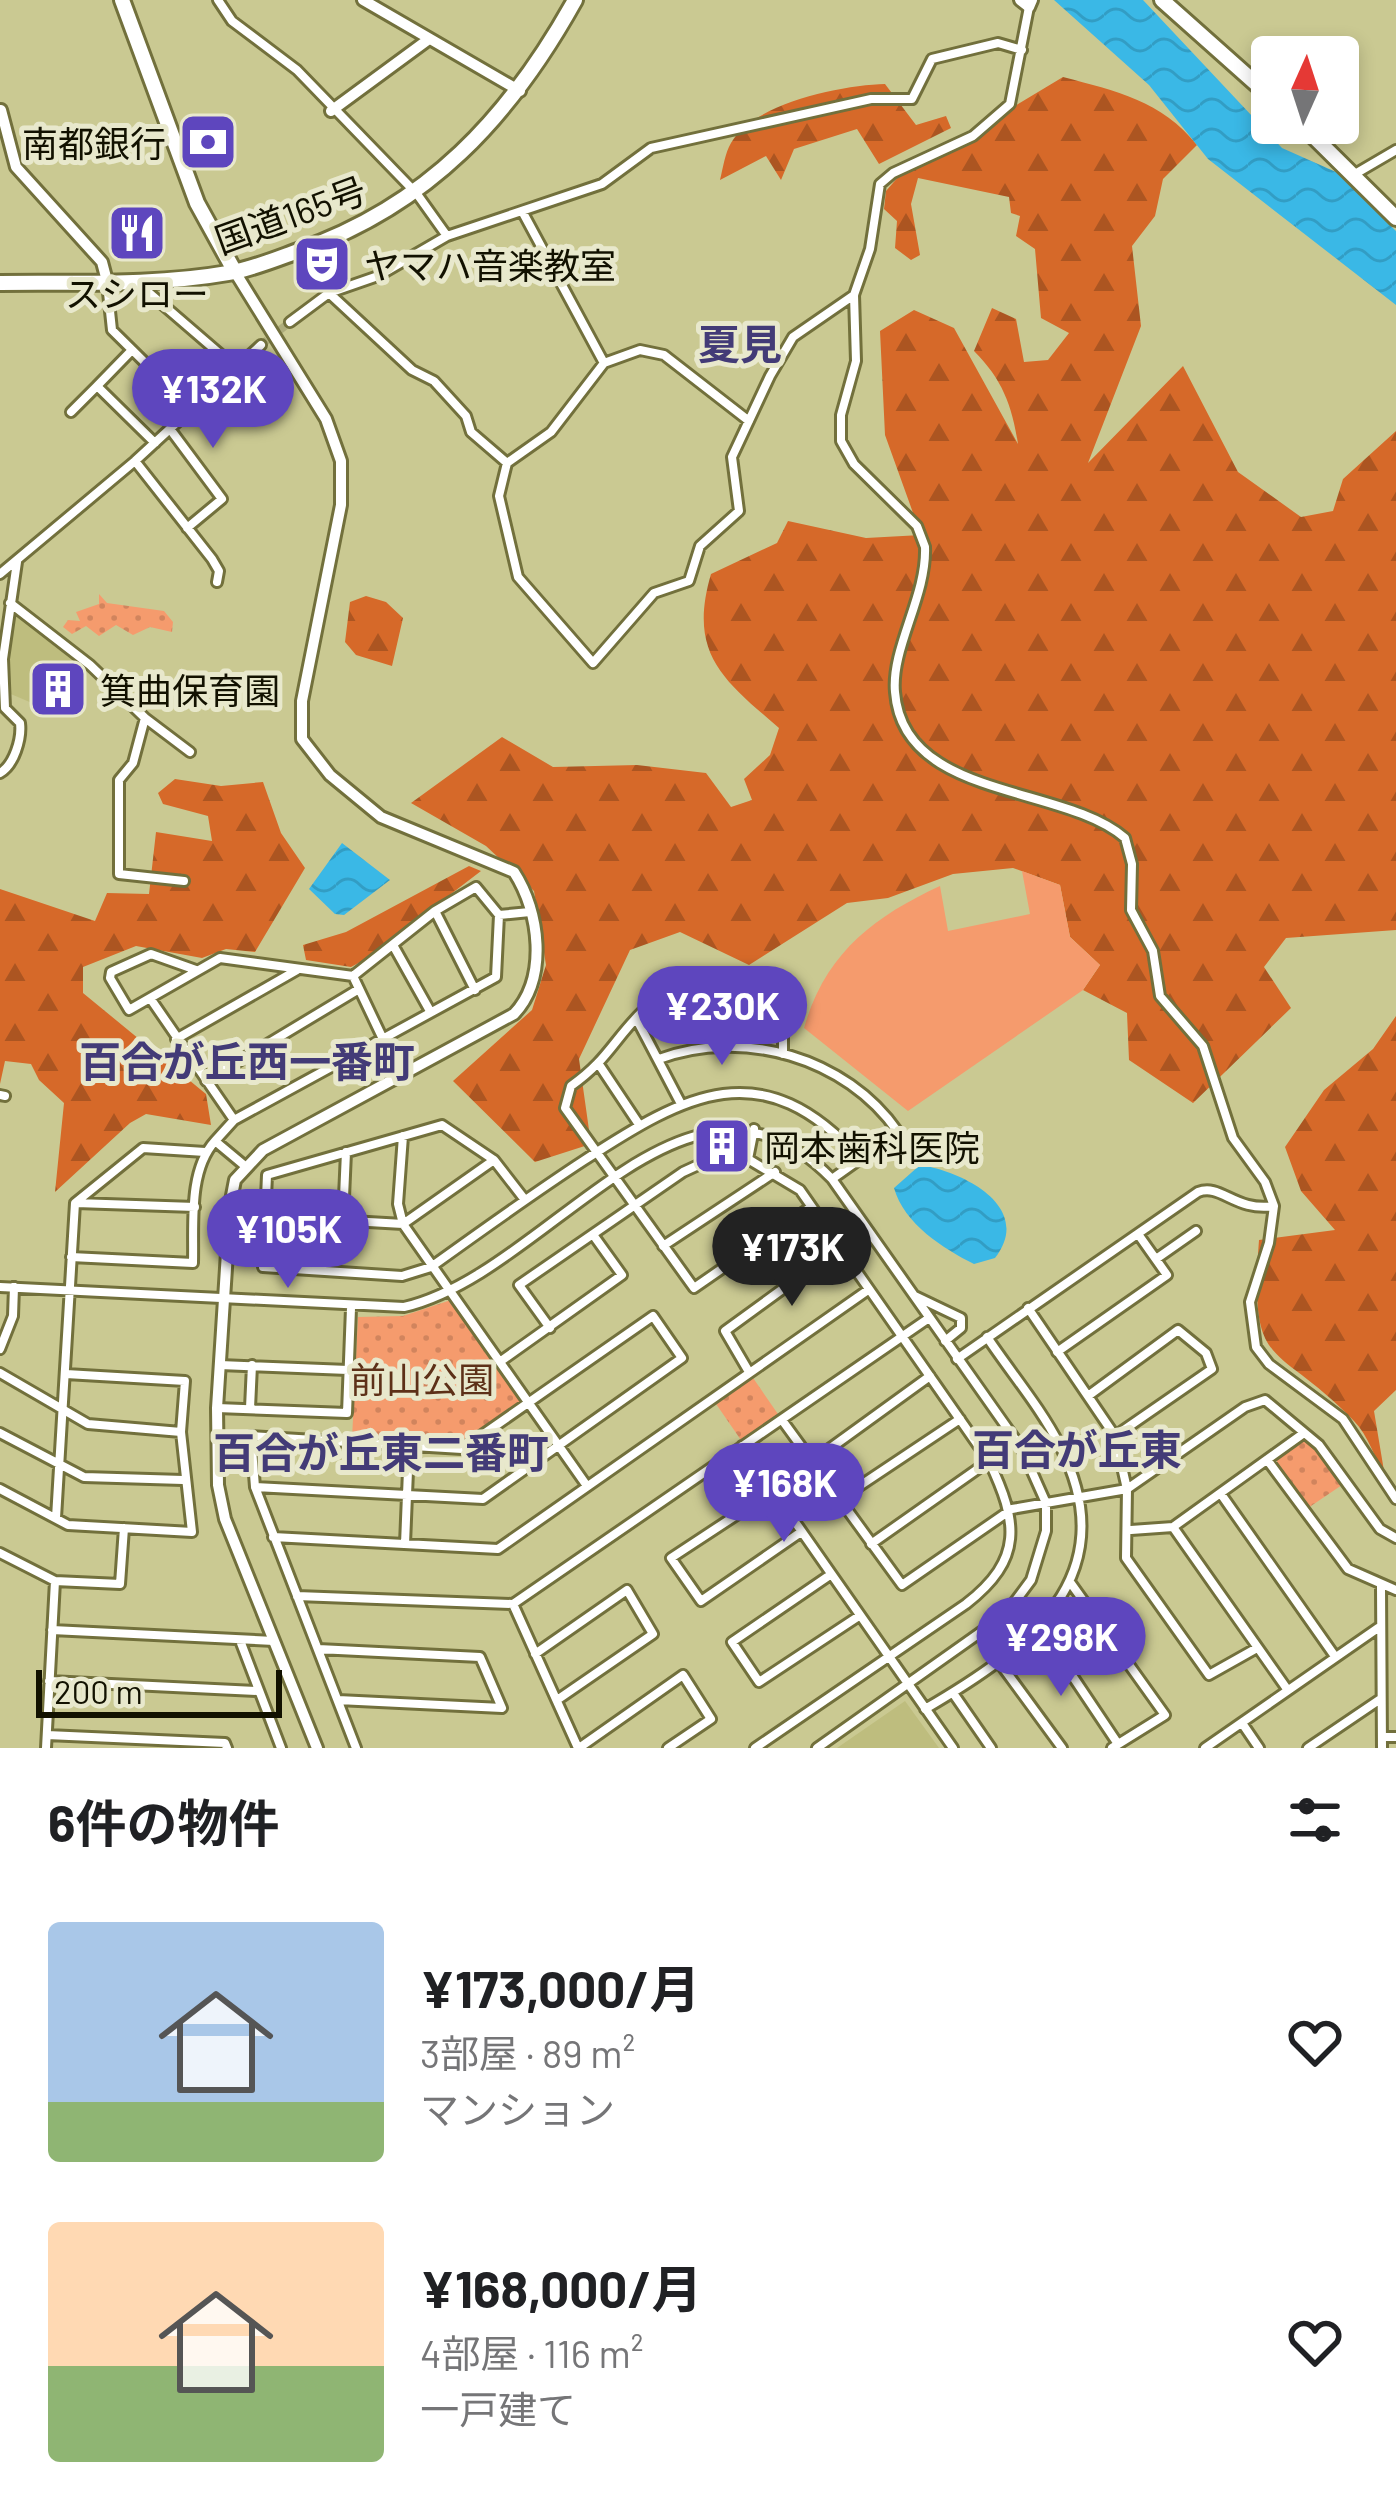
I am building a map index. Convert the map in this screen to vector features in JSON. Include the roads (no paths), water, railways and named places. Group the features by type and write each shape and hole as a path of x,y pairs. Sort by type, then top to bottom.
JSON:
{"main road":[{"path":"122,0 197,203 235,272"},
{"name":"国道165号","path":"0,283 135,281 235,272 329,240 417,194 469,148 520,91 575,0"},
{"path":"1162,0 1251,79"},
{"path":"1322,144 1396,218"}],"street":[{"path":"218,0 232,21 297,70 417,194 447,236"},
{"path":"362,0 520,91"},
{"path":"1028,2 1010,104 999,117 880,184 870,249 854,295 856,361 841,415 841,441 854,464 917,526 925,547 915,613 895,680 905,724 924,747 969,780 1077,810 1124,838 1132,864 1131,910 1153,951 1160,996 1203,1046 1233,1138 1264,1182 1274,1206 1270,1243 1250,1302 1256,1347 1269,1364 1343,1419 1396,1498"},
{"path":"332,111 429,39"},
{"path":"290,322 329,293 378,276 447,236 602,184 651,148 871,99 912,99 932,59 998,43 1022,50"},
{"path":"1,110 16,167 102,262 110,327 191,408"},
{"path":"1354,175 1396,151"},
{"path":"522,211 604,363"},
{"path":"235,272 326,419 341,461 341,505 302,701 302,739 330,775 381,817 514,872 530,912 537,957 528,1000 495,1026 263,1150 244,1166 230,1206 217,1408 218,1485 225,1519 317,1748"},
{"path":"135,281 234,367"},
{"path":"329,293 412,370 434,381 466,416 471,433 507,463"},
{"path":"748,421 652,350 604,363 551,432 507,463 499,496 518,577 593,663 654,593 689,581 700,546 739,511 729,469 748,421 793,337 854,295"},
{"path":"0,574 135,461 261,345"},
{"path":"71,412 132,350"},
{"path":"97,386 155,442"},
{"path":"170,429 222,499 188,528"},
{"path":"135,461 220,571 217,582"},
{"path":"0,773 8,768 21,734 20,723 5,708 3,659 17,562"},
{"path":"10,603 190,752"},
{"path":"145,718 133,763 118,780 119,874 184,881"},
{"path":"71,1257 193,1263 195,1208 205,1152 234,1120 475,990 500,968 499,915 476,887 435,910 353,976 220,958 130,1010 110,972 151,954 196,970"},
{"path":"435,910 475,990"},
{"path":"499,915 530,912"},
{"path":"393,945 430,1011"},
{"path":"176,1039 299,969"},
{"path":"353,976 401,1078"},
{"path":"206,1081 359,989"},
{"path":"783,1054 783,1000 739,993 695,995 645,1007 600,1066 571,1086 565,1108 694,1288 811,1207"},
{"path":"150,998 234,1120"},
{"path":"637,1020 680,1102"},
{"path":"658,1059 712,1046 783,1054 841,1077 886,1115 898,1132 832,1179"},
{"path":"600,1066 638,1123"},
{"path":"525,1200 494,1160 442,1125 266,1175 263,1268 402,1276 430,1268 638,1123 680,1102 710,1095 765,1096 817,1116 860,1159"},
{"path":"748,1159 754,1129"},
{"path":"0,1286 351,1308 404,1307 452,1294 690,1133 754,1129 805,1151 832,1179 1022,1449 1046,1503 1044,1544 1026,1589 1005,1615 817,1748"},
{"path":"403,1136 398,1204 403,1224 587,1486"},
{"path":"215,1141 244,1166"},
{"path":"56,1518 75,1203 143,1148 205,1152"},
{"path":"343,1220 346,1153"},
{"path":"550,1328 519,1285 683,1172 707,1161 748,1159 800,1190 988,1461 1012,1509 1011,1543 994,1579 966,1604 755,1748"},
{"path":"266,1216 403,1224 494,1160"},
{"path":"663,1246 775,1172"},
{"path":"958,1359 1207,1188 1240,1207 1274,1206"},
{"path":"75,1203 195,1208"},
{"path":"1156,1259 1196,1231"},
{"path":"1057,1352 1167,1275 1138,1234"},
{"path":"501,1361 622,1275 593,1236"},
{"path":"749,1372 725,1331 839,1248"},
{"path":"0,1349 13,1316 14,1287"},
{"path":"273,1537 498,1549 868,1289"},
{"path":"914,1295 961,1318 961,1328 946,1341"},
{"path":"217,1408 346,1413 351,1308"},
{"path":"1028,1308 1115,1436 1131,1529 1126,1558 1209,1675 1257,1648"},
{"path":"255,1486 482,1499 682,1358 653,1316 462,1448 251,1436 255,1486 356,1748"},
{"path":"297,1596 513,1604 929,1318"},
{"path":"1088,1396 1178,1330 1206,1353 1213,1369 1115,1436"},
{"path":"926,1709 1041,1629 1070,1582 1080,1530 1078,1498 1059,1445 987,1337"},
{"path":"219,1365 348,1370"},
{"path":"250,1408 252,1365"},
{"path":"0,1373 88,1424 181,1432"},
{"path":"0,1489 68,1525 192,1532 183,1480 185,1382 66,1374"},
{"path":"814,1460 930,1376"},
{"path":"782,1420 902,1585 1012,1509 1127,1489 1245,1407 1264,1400 1304,1433 1380,1529 1396,1538"},
{"path":"840,1499 960,1419"},
{"path":"0,1433 84,1477 183,1480"},
{"path":"1131,1529 1173,1527 1304,1433"},
{"path":"405,1544 409,1446"},
{"path":"742,1446 953,1748"},
{"path":"871,1544 988,1461"},
{"path":"1268,1461 1348,1569 1396,1590"},
{"path":"772,1490 671,1558 700,1601 801,1532"},
{"path":"1221,1493 1334,1655"},
{"path":"1173,1527 1287,1689"},
{"path":"0,1553 56,1581 120,1585 124,1528"},
{"path":"830,1575 732,1642 759,1682 859,1616"},
{"path":"46,1748 56,1581"},
{"path":"1041,1629 1115,1746 1165,1715 1070,1582"},
{"path":"1381,1587 1382,1743 1396,1737"},
{"path":"535,1654 627,1590 653,1634 556,1700"},
{"path":"513,1604 579,1748 683,1675 711,1719 668,1748"},
{"path":"1205,1748 1378,1628"},
{"path":"52,1630 274,1641"},
{"path":"241,1642 280,1748"},
{"path":"318,1649 480,1657 502,1708 338,1700"},
{"path":"999,1662 1061,1748"},
{"path":"49,1682 257,1691"},
{"path":"953,1693 991,1748"},
{"path":"1308,1748 1380,1700"},
{"path":"1242,1723 1259,1748"},
{"path":"47,1735 225,1743 227,1748"}],"water":[{"path":"1054,0 1143,0 1251,115 1251,144 1278,144 1336,172 1396,231 1396,305 1208,159 1149,85"},
{"path":"342,843 390,880 344,915 335,914 309,889"},
{"path":"920,1165 972,1183 1000,1207 1006,1222 1005,1239 995,1258 974,1264 938,1243 906,1213 894,1188"}],"tunnel":[{"path":"261,345 290,322"}],"place":[{"name":"南都銀行","path":"208,142"},
{"name":"スシロー","path":"137,233"},
{"name":"ヤマハ音楽教室","path":"322,264"},
{"name":"箕曲保育園","path":"58,689"},
{"name":"岡本歯科医院","path":"722,1146"}],"district":[{"name":"夏見","path":"740,343"},
{"name":"百合が丘西一番町","path":"247,1060"},
{"name":"百合が丘東","path":"1077,1448"},
{"name":"百合が丘東二番町","path":"381,1451"}],"park label":[{"name":"前山公園","path":"422,1378"}]}
